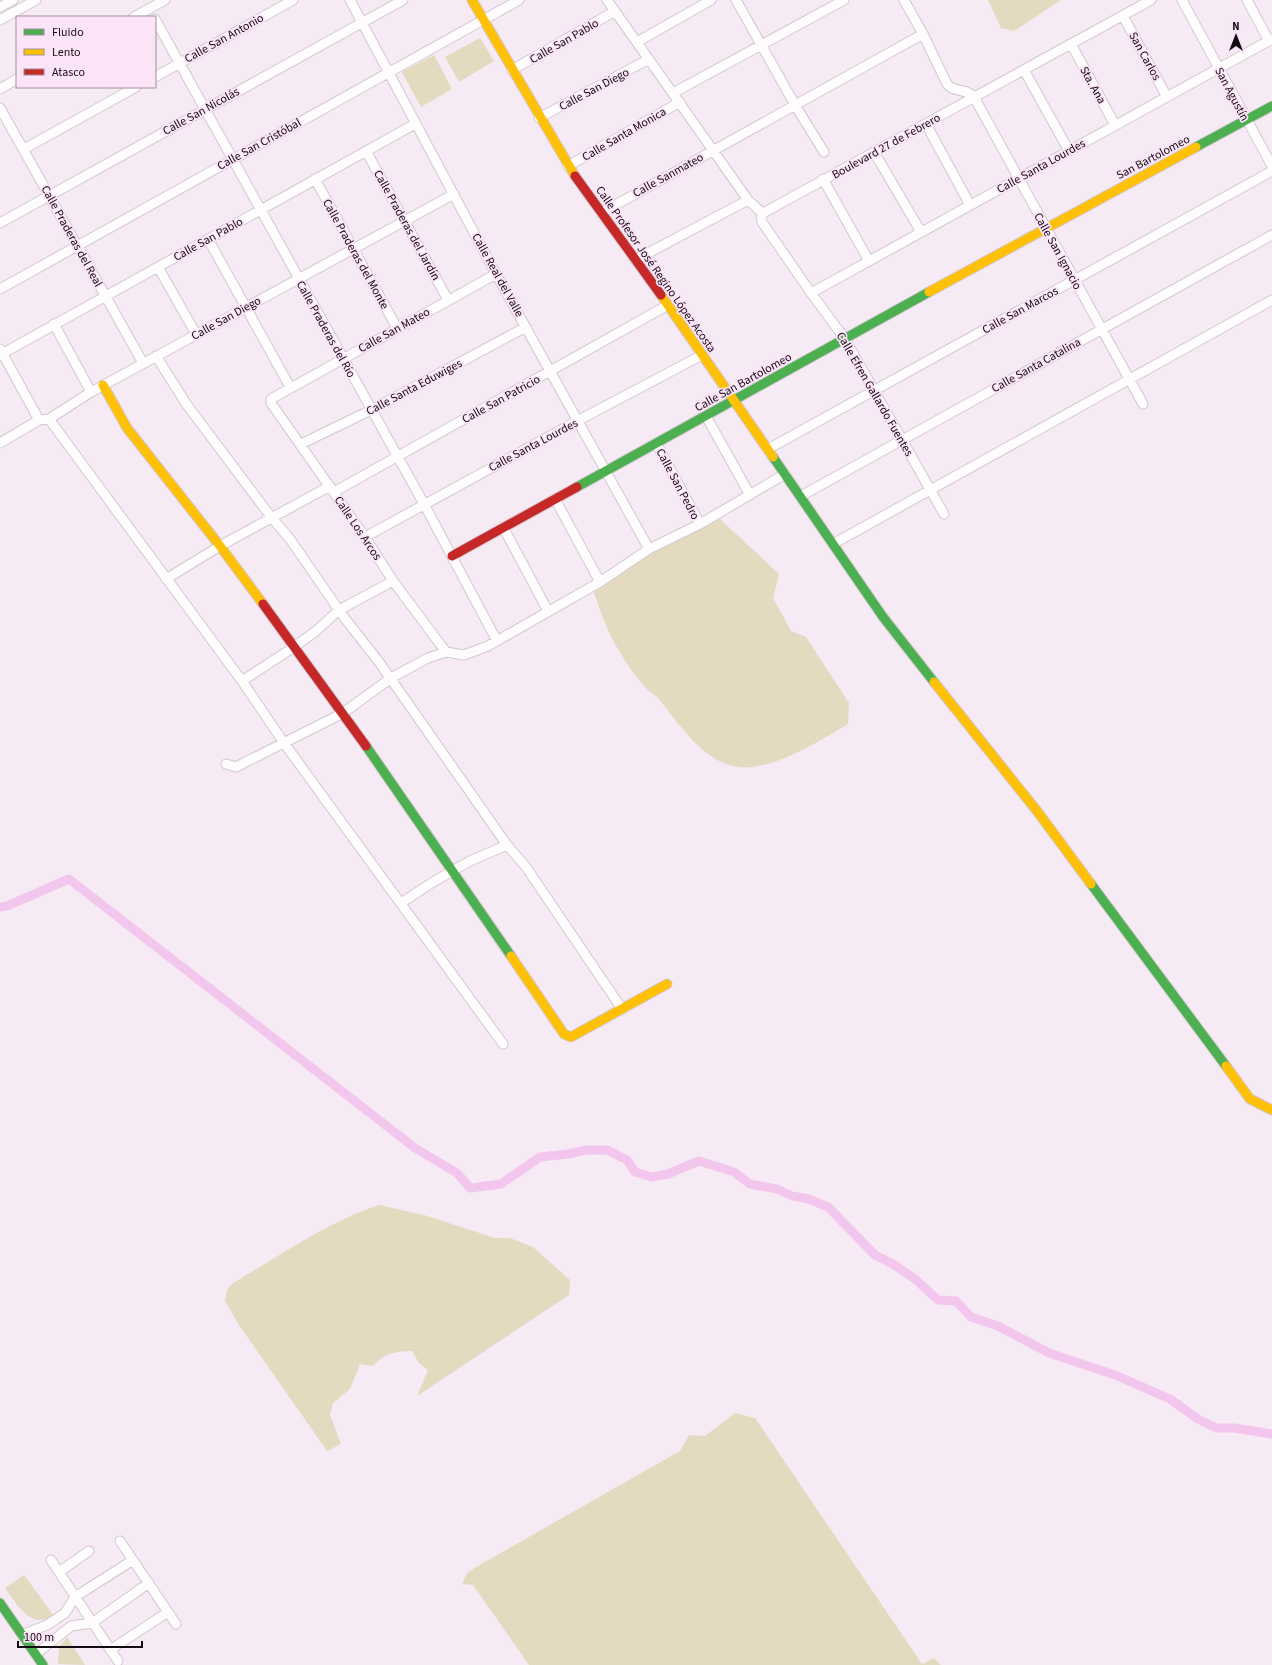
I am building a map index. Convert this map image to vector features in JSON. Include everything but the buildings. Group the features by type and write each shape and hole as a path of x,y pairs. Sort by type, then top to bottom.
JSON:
{"street":[{"path":"0,7 14,0"},
{"path":"0,20 36,0"},
{"name":"Calle Praderas del Río","path":"144,0 153,16"},
{"path":"136,16 165,0"},
{"name":"Calle San Antonio","path":"156,76 293,0"},
{"name":"Calle Real del Valle","path":"350,0 390,72 415,124 496,274 579,420 649,549"},
{"name":"Calle San Nicolás","path":"0,223 403,0"},
{"name":"Calle Profesor José Regino López Acosta","path":"472,0 568,166 668,305 884,616 1037,811 1250,1099 1272,1110"},
{"name":"Calle San Cristóbal","path":"0,289 519,0"},
{"name":"Calle Efren Gallardo Fuentes","path":"607,0 748,200 761,212 762,222 845,339 944,514"},
{"path":"637,42 711,0"},
{"path":"736,0 795,105 824,152"},
{"path":"673,93 844,0"},
{"path":"904,0 923,34 948,86 954,90 969,92 974,97"},
{"name":"Boulevard 27 de Febrero","path":"761,212 765,212 1151,0"},
{"name":"San Agustín","path":"1182,0 1272,166"},
{"path":"1247,0 1270,40"},
{"name":"Calle San Pablo","path":"512,70 615,11"},
{"name":"San Carlos","path":"1123,16 1167,97"},
{"name":"Calle Praderas del Río","path":"156,21 234,159 497,640"},
{"name":"Calle Sanmateo","path":"601,213 923,34"},
{"name":"Calle Santa Lourdes","path":"811,293 1270,40"},
{"name":"Sta. Ana","path":"1071,44 1115,125"},
{"name":"Calle San Diego","path":"539,118 649,60"},
{"path":"1024,70 1069,151"},
{"path":"0,89 16,81"},
{"path":"24,149 134,88"},
{"name":"Calle San Ignacio","path":"974,97 1143,404"},
{"name":"Calle Santa Monica","path":"568,166 680,102"},
{"name":"San Bartolomeo","path":"1046,228 1272,106"},
{"name":"Calle Praderas del Real","path":"0,108 143,363"},
{"name":"Calle San Pablo","path":"1,352 106,296 415,124"},
{"path":"926,124 970,205"},
{"name":"Calle Praderas del Jardín","path":"366,151 448,300"},
{"path":"874,152 921,232"},
{"name":"Calle San Marcos","path":"768,449 1272,171"},
{"name":"Calle Praderas del Monte","path":"315,179 397,328"},
{"path":"823,180 869,261"},
{"name":"Calle San Diego","path":"0,443 39,420 49,419 103,385 454,194"},
{"path":"635,260 748,200"},
{"name":"Calle San Bartolomeo","path":"452,556 1046,228"},
{"name":"Calle Santa Catalina","path":"801,496 1272,235"},
{"path":"208,239 290,387"},
{"path":"158,267 196,334"},
{"name":"Calle San Mateo","path":"271,401 290,387 496,274"},
{"path":"833,544 1272,300"},
{"name":"Calle San Patricio","path":"166,580 220,546 271,517 398,457 668,305"},
{"path":"54,324 91,392"},
{"name":"Calle Santa Eduwiges","path":"301,444 371,410 526,327"},
{"path":"1,352 39,420"},
{"name":"Calle Santa Lourdes","path":"365,537 579,420 702,355"},
{"path":"156,356 187,405 271,517 290,539 339,610 391,678 507,845 526,867 622,1009"},
{"path":"103,385 127,428 220,546 343,713 564,1034 571,1037 574,1036 666,984"},
{"name":"Calle Los Arcos","path":"271,401 365,537 393,581 446,652"},
{"path":"706,416 750,495"},
{"path":"49,419 166,580 242,681 284,743 503,1044"},
{"name":"Calle San Pedro","path":"656,443 700,524"},
{"path":"226,764 236,767 343,713 391,678 428,658 446,652 464,655 497,640 600,582 649,549 700,524 786,474"},
{"path":"555,499 600,582"},
{"path":"504,527 548,611"},
{"path":"242,681 316,631 339,610 393,581"},
{"path":"401,904 433,882 453,872 473,859 507,845"},
{"path":"120,1541 176,1624"},
{"path":"59,1572 89,1551"},
{"path":"50,1560 118,1661"},
{"path":"22,1635 47,1625 65,1613 76,1597 133,1560"},
{"path":"36,1654 72,1626 92,1623 149,1583"},
{"path":"0,1603 43,1665"},
{"path":"110,1650 168,1612"}],"shaded area":[{"path":"988,0 1061,0 1014,31 1001,28"},
{"path":"480,38 494,61 459,82 445,57"},
{"path":"434,55 452,89 421,107 402,72"},
{"path":"718,517 779,574 773,598 791,631 806,637 849,703 848,724 802,750 764,765 736,767 709,755 697,745 658,698 646,688 632,671 611,637 592,588 598,579"},
{"path":"379,1205 424,1215 495,1238 510,1238 533,1247 570,1280 569,1295 417,1396 428,1370 419,1363 412,1351 390,1354 377,1362 374,1366 360,1364 350,1389 333,1403 330,1415 341,1444 327,1451 239,1325 225,1301 227,1290 233,1283 304,1240 360,1212"},
{"path":"735,1413 755,1418 922,1664 934,1658 941,1665 529,1665 473,1585 462,1584 467,1573 680,1451 689,1435 705,1436"},
{"path":"24,1575 54,1616 38,1620 31,1618 19,1608 5,1588"},
{"path":"67,1637 85,1665 58,1664 59,1647"}],"waterway":[{"path":"0,907 7,906 69,879 415,1148 457,1173 470,1188 501,1184 540,1157 568,1154 586,1150 607,1150 627,1160 635,1172 652,1177 668,1174 699,1161 734,1172 750,1184 777,1189 792,1196 809,1199 828,1207 875,1255 893,1264 915,1279 938,1300 956,1301 971,1317 998,1326 1049,1353 1115,1375 1170,1399 1198,1419 1216,1428 1234,1428 1272,1434"}],"traffic: fast":[{"path":"1196,147 1272,106"},
{"path":"577,487 929,292"},
{"path":"773,457 883,617 934,682"},
{"path":"366,746 511,956"},
{"path":"1091,884 1226,1066"},
{"path":"0,1603 43,1665"}],"traffic: slow":[{"path":"472,0 575,176"},
{"path":"929,292 1196,147"},
{"path":"661,295 773,457"},
{"path":"103,385 127,428 220,546 263,604"},
{"path":"934,682 1037,811 1091,884"},
{"path":"511,956 564,1034 571,1037 667,984"},
{"path":"1226,1066 1250,1099 1272,1110"}],"traffic: jam":[{"path":"575,176 661,295"},
{"path":"452,556 577,487"},
{"path":"263,604 366,746"}]}
